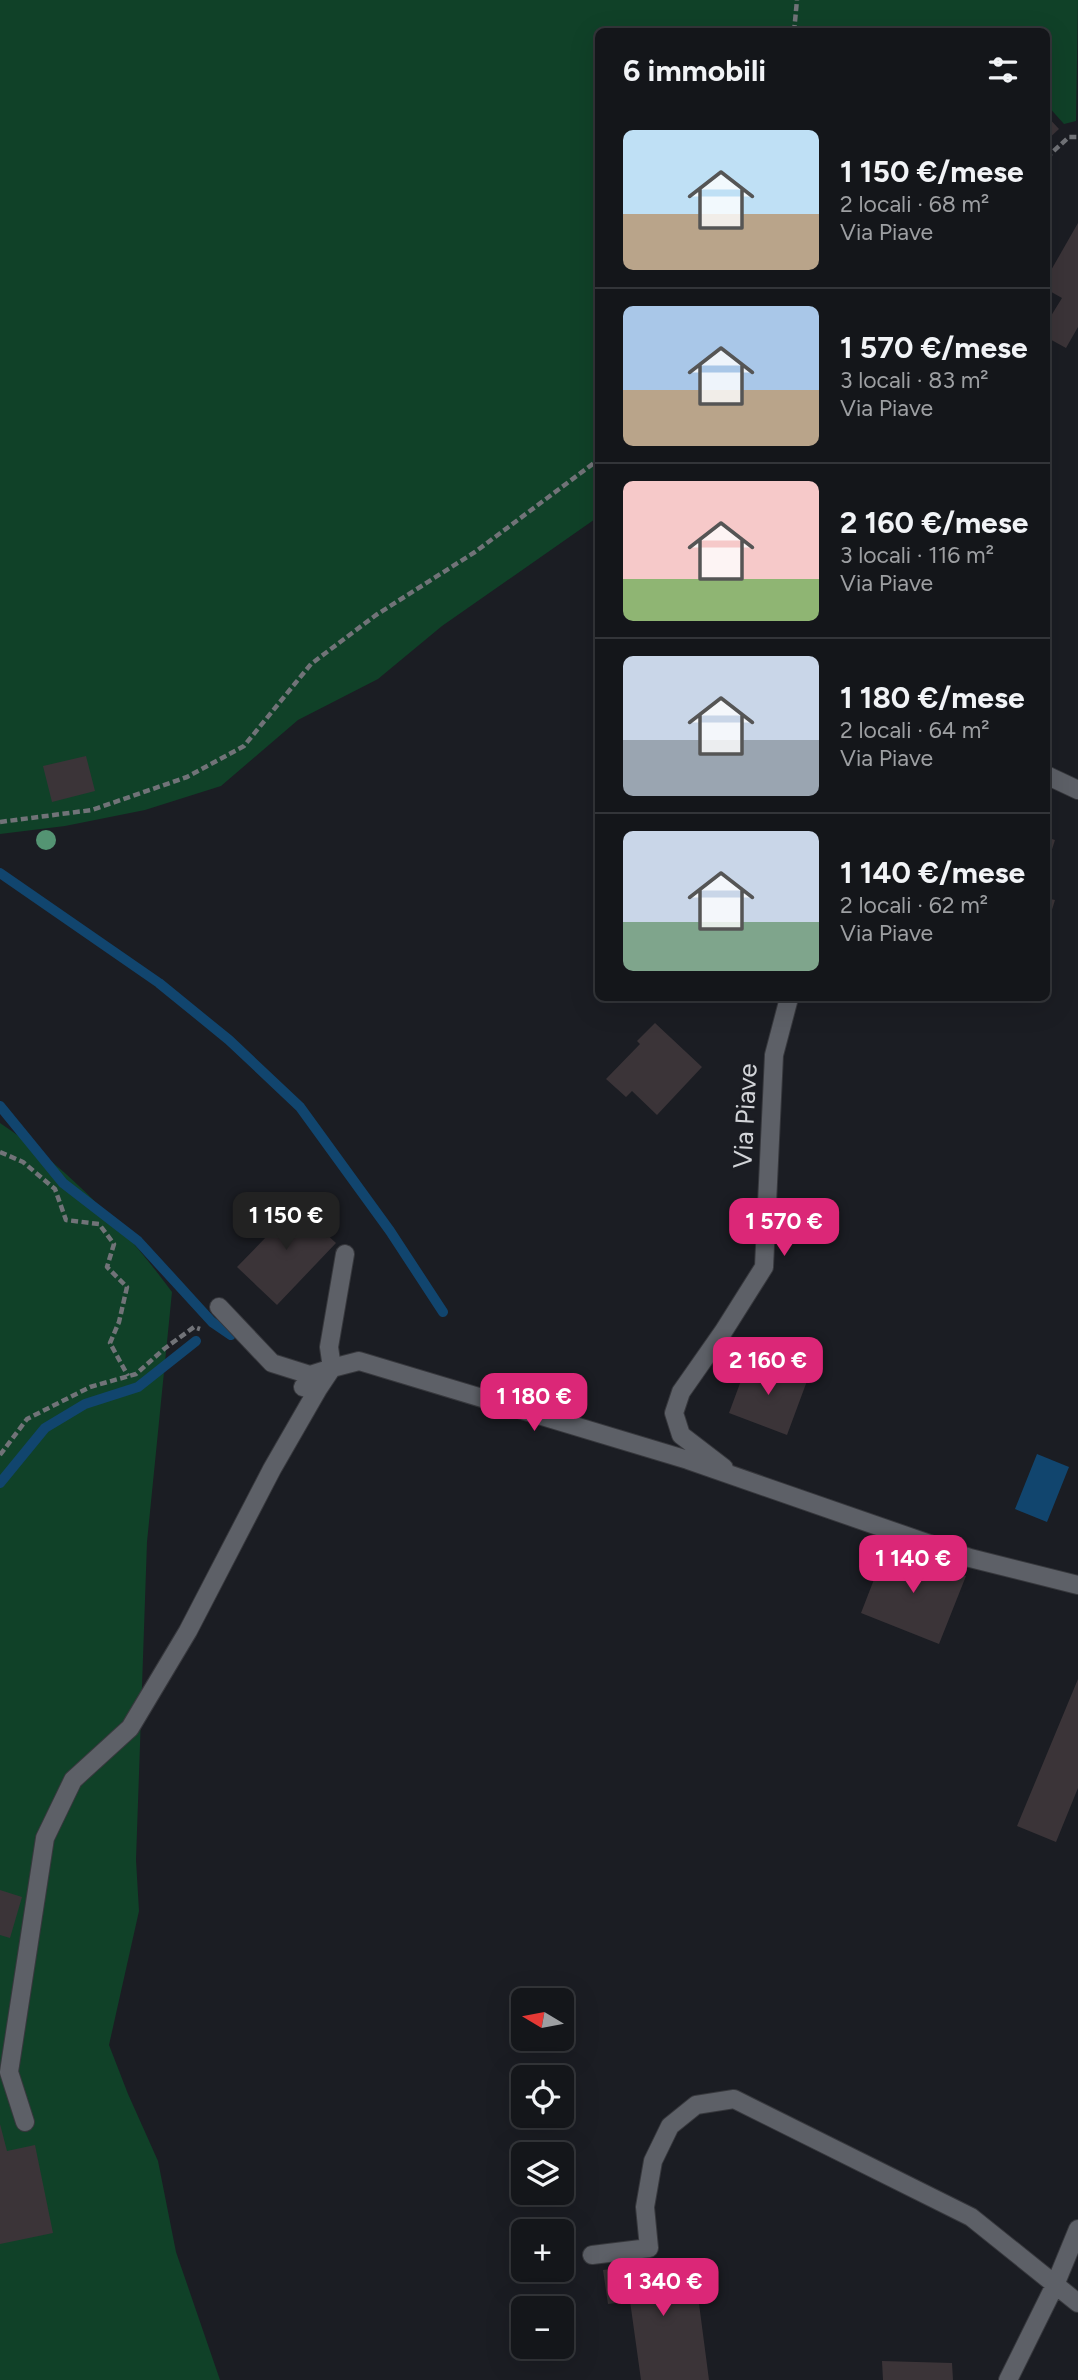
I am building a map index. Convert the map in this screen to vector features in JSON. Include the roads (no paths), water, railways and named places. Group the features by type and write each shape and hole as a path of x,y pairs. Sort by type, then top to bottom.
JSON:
{"street":[{"path":"1050,777 1078,790"},
{"name":"Via Piave","path":"737,1479 681,1435 674,1413 681,1392 764,1267 774,1055 788,1001"},
{"path":"25,2122 9,2072 45,1839 73,1780 130,1728 188,1631 311,1388 332,1368 329,1347 345,1254"},
{"name":"Via Piave","path":"219,1307 272,1363 310,1375 359,1361 396,1370 664,1452 970,1558 1078,1585"},
{"path":"592,2255 649,2248 645,2207 653,2161 670,2126 696,2105 734,2098 971,2217 1078,2303"},
{"path":"1008,2380 1055,2284 1078,2229"}],"water":[{"path":"1037,1454 1069,1467 1047,1522 1015,1509"}],"waterway":[{"path":"0,873 159,983 229,1040 300,1107 390,1231 443,1312"},
{"path":"0,1106 63,1183 138,1241 212,1322 231,1335"},
{"path":"0,1483 45,1428 85,1404 138,1387 196,1341"}]}
